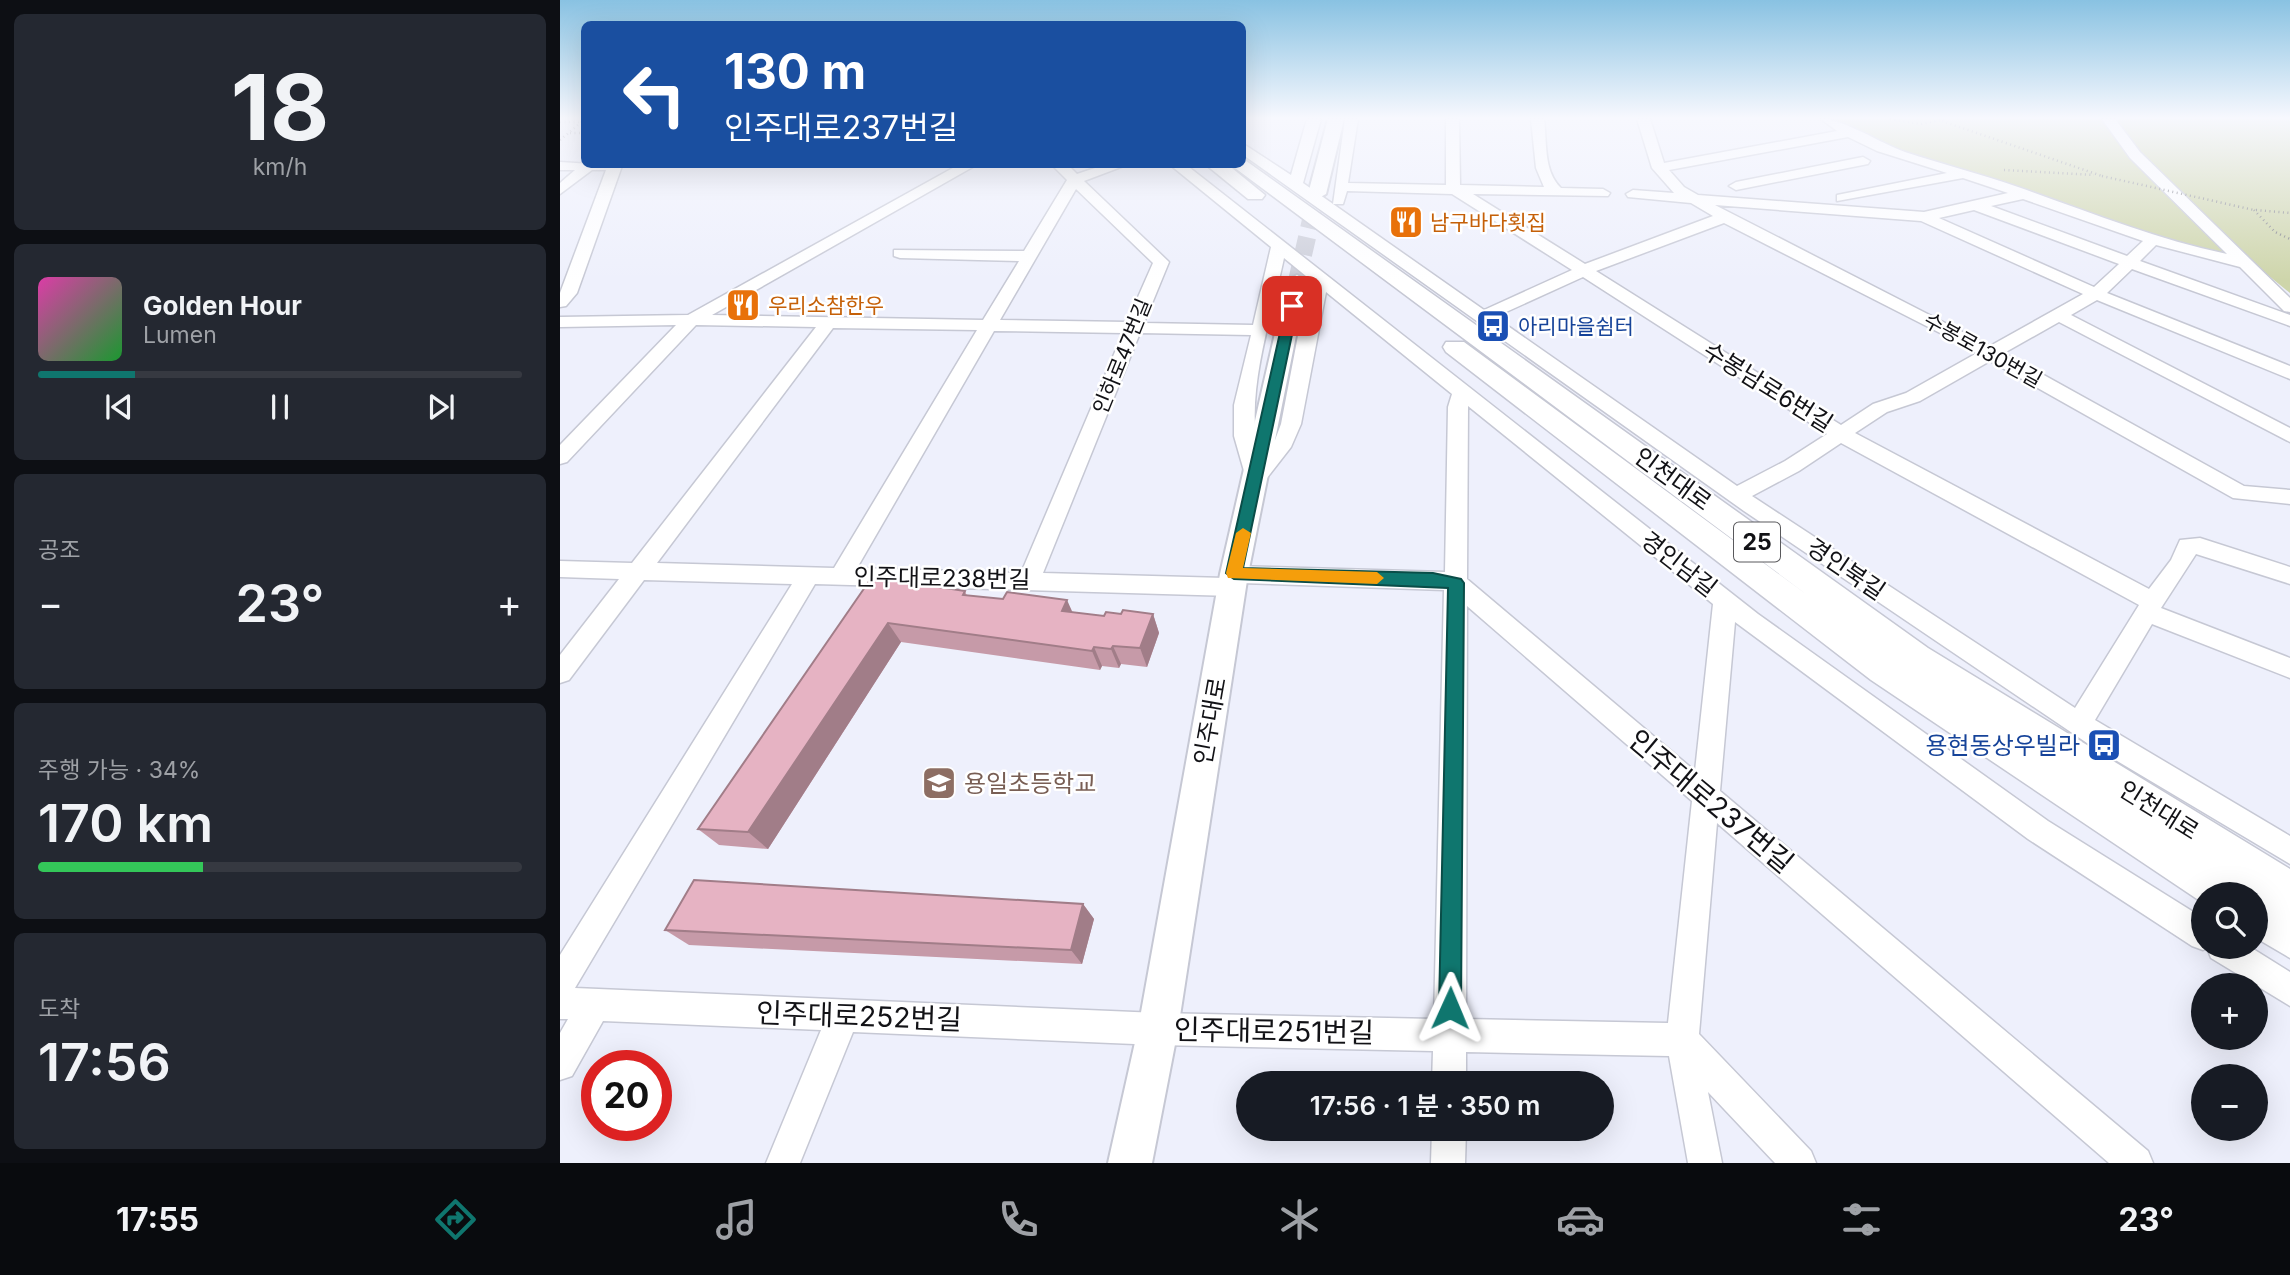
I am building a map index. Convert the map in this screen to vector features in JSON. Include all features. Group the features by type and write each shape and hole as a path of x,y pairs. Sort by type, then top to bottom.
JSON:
{"highway":[{"name":"인천대로","path":"1226,173 1883,670 2207,882"},
{"name":"인천대로","path":"1255,173 1916,658 2290,892"},
{"path":"2268,922 2290,937"}],"main road":[{"path":"1317,194 1322,173"},
{"name":"인주대로","path":"1130,1163 1158,1028 1233,580 1297,281"}],"street":[{"path":"560,190 580,173"},
{"path":"560,302 569,293 612,173"},
{"path":"560,457 691,320 954,173"},
{"name":"인하로47번길","path":"1029,580 1161,262 1067,173"},
{"path":"841,576 1074,180 1094,173"},
{"name":"경인남길","path":"1188,173 1725,601 2038,830 2191,927"},
{"name":"경인북길","path":"1276,173 1484,316 1736,495 2079,724 2290,850"},
{"path":"1295,187 1299,173"},
{"path":"1335,215 1343,173"},
{"path":"1453,173 1453,188"},
{"path":"1545,173 1551,187 1557,191"},
{"name":"수봉로130번길","path":"1663,173 1670,183 1726,217 1892,300 2240,493 2281,496"},
{"path":"1721,173 1755,203"},
{"path":"1736,186 1799,173"},
{"path":"1807,173 1838,196 1924,217 2096,294 2290,373"},
{"path":"2154,173 2245,263 2283,294 2290,307"},
{"path":"1633,194 1755,203 1838,196 1963,174 2154,239 2245,263"},
{"path":"1341,187 1603,193"},
{"name":"수봉남로6번길","path":"1453,188 1842,433 2150,607 2290,668"},
{"path":"1924,217 2024,194"},
{"path":"1974,205 2290,321"},
{"path":"1484,316 1583,270 1726,217"},
{"path":"1736,495 1791,466 1880,408 1899,404 2096,294 2154,239"},
{"path":"1256,478 1244,436 1244,405 1279,246"},
{"path":"900,253 1030,256"},
{"path":"1256,478 1284,442 1292,424 1310,320 1321,280"},
{"path":"2058,315 2290,436"},
{"path":"560,322 691,320 1260,330"},
{"path":"560,674 645,571 828,323"},
{"path":"1449,1071 1458,407 1462,392"},
{"path":"2079,724 2150,607 2181,564 2188,546 2200,546 2290,576"},
{"name":"인주대로238번길","path":"560,569 1029,580 1233,580"},
{"path":"560,984 809,575"},
{"path":"1233,580 1433,579 1456,583"},
{"name":"인주대로237번길","path":"1456,583 2136,1163"},
{"path":"1705,1163 1682,1040 1725,601"},
{"path":"2241,959 2290,990"},
{"name":"인주대로252번길","path":"560,1003 1158,1028"},
{"path":"560,1064 594,1004"},
{"path":"783,1163 844,1015"},
{"name":"인주대로251번길","path":"1158,1028 1682,1040"},
{"path":"1682,1040 1799,1163"},
{"path":"1448,1163 1449,1141"}],"path":[{"path":"2060,173 2102,176"},
{"path":"2094,173 2254,210 2290,213"},
{"path":"2254,210 2275,232 2290,239"}],"green space":[{"path":"1966,173 2290,173 2290,293 2258,267 2175,245"}],"building":[{"path":"872,577 965,591 963,595 1003,599 1007,592 1067,600 1062,611 1104,616 1106,612 1121,614 1123,610 1153,614 1140,648 1094,647 1092,651 888,623 748,832 698,829"},
{"path":"694,880 1083,904 1071,950 665,930"}],"tunnel":[{"path":"1297,281 1317,194"}],"slow traffic":[{"path":"1243,533 1234,573 1377,578"}],"place":[{"name":"남구바다횟집","path":"1406,222"},
{"name":"우리소참한우","path":"743,305"},
{"name":"아리마을쉼터","path":"1493,326"},
{"name":"용현동상우빌라","path":"2104,745"},
{"name":"용일초등학교","path":"939,783"}],"route":[{"path":"1292,306 1234,573 1433,579 1456,583 1450,1008"}]}
